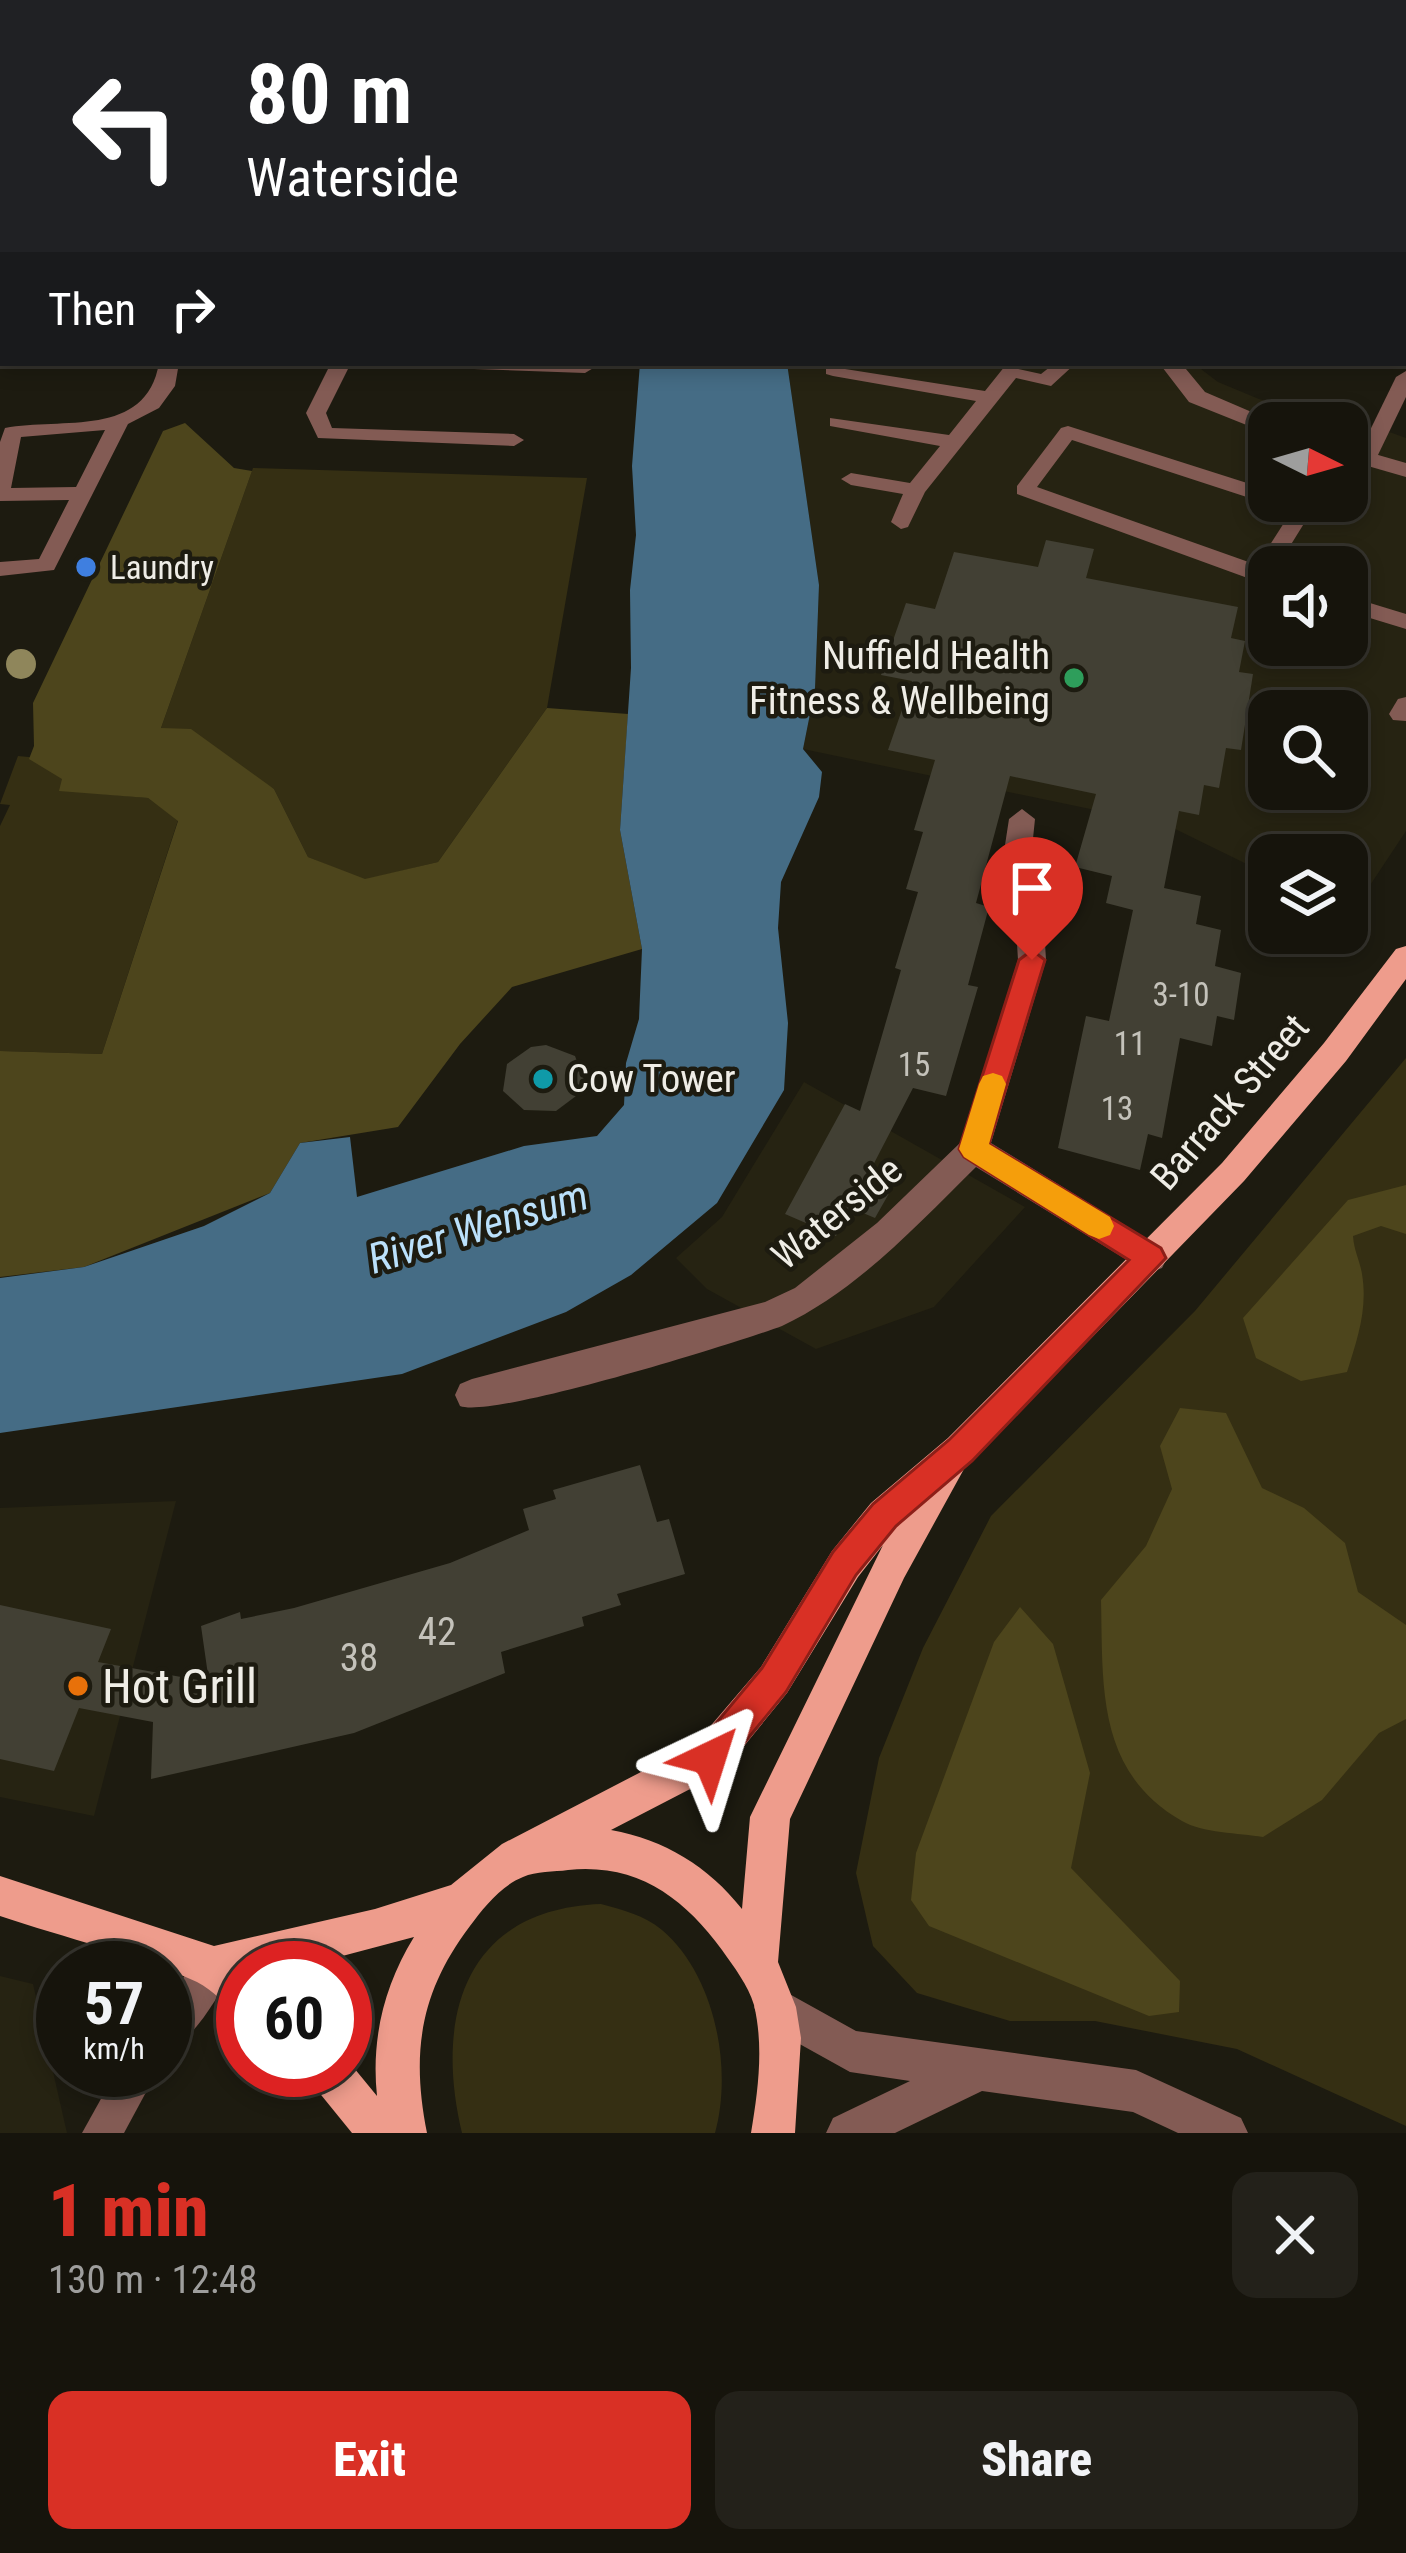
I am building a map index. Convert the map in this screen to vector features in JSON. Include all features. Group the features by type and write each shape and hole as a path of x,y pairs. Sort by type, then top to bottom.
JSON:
{"main road":[{"name":"Barrack Street","path":"459,1903 516,1858 710,1758 774,1680 845,1564 884,1515 960,1450 1151,1258 1278,1120 1406,957"},
{"name":"Barrack Street","path":"758,1965 770,1817 891,1565 960,1450"},
{"path":"516,1858 572,1848 634,1852 692,1880 758,1965 776,2007 781,2089 772,2133"},
{"path":"0,1896 216,1976"},
{"path":"343,1941 459,1903"},
{"path":"405,2133 393,2037 414,1973 459,1903"},
{"path":"350,2097 380,2133"}],"street":[{"path":"1172,366 1197,397 1248,419"},
{"path":"1368,459 1406,473"},
{"path":"1022,819 1017,858 1029,910 1032,960 974,1149 1151,1258"},
{"name":"Waterside","path":"472,1395 770,1315 807,1298 888,1234 974,1149"},
{"path":"776,2007 850,2051 1136,2091 1226,2133"},
{"path":"848,2133 977,2071"}],"lane":[{"path":"84,493 0,493 12,432 118,424 164,394 170,366"},
{"path":"339,366 316,412 325,434 514,440"},
{"path":"553,366 585,367"},
{"path":"901,521 915,490 990,398 1007,367 1044,382 1063,366"},
{"path":"832,370 990,398"},
{"path":"1368,450 1406,377"},
{"path":"837,422 954,442"},
{"path":"0,569 46,566 118,424"},
{"path":"1248,490 1068,432 1024,490 1248,570"},
{"path":"851,479 915,490"},
{"path":"1368,610 1406,622"},
{"path":"192,2011 216,1990"},
{"path":"102,2133 123,2097"}],"shaded area":[{"path":"787,366 1197,366 1218,382 1269,402 1248,402 1248,522 1368,522 1368,425 1406,438 1406,831 1368,888 1368,834 1248,834 1248,865 1167,825 803,749 815,689 819,585"},
{"path":"185,423 234,468 252,471 161,728 191,729 274,789 308,857 365,879 438,862 547,708 628,714 620,830 642,949 512,987 460,1044 398,1127 300,1143 270,1193 84,1267 0,1277 0,1051 102,1054 178,821 148,798 59,791 62,779 29,759 34,746 33,703 163,431"},
{"path":"253,468 587,478 547,708 438,862 364,880 308,857 274,789 161,728"},
{"path":"18,756 50,759 63,779 60,790 148,798 178,820 102,1054 0,1051 0,826 10,805 0,804"},
{"path":"1406,1058 1406,2126 1237,2049 1095,2021 1010,2021 917,1993 873,1946 856,1873 879,1758 923,1648 991,1516 1195,1311"},
{"path":"804,1082 1025,1207 934,1307 816,1349 707,1289 676,1258 722,1217"},
{"path":"1406,1185 1406,1234 1381,1226 1353,1236 1364,1300 1347,1372 1301,1381 1256,1358 1243,1318 1348,1200"},
{"path":"1180,1408 1226,1413 1262,1488 1304,1508 1345,1543 1358,1592 1406,1625 1406,1719 1379,1733 1322,1800 1263,1837 1190,1825 1154,1801 1133,1778 1110,1724 1102,1664 1101,1600 1146,1546 1172,1489 1160,1446"},
{"path":"176,1501 94,1816 0,1797 0,1508"},
{"path":"1020,1607 1053,1644 1090,1773 1071,1868 1180,1981 1179,2012 1149,2016 929,1926 911,1900 916,1853 994,1642"},
{"path":"601,1904 662,1930 695,1972 707,1997 720,2052 722,2080 715,2133 462,2133 453,2049 458,2010 470,1976 490,1948 518,1925 555,1910"},
{"path":"0,1976 33,1984 36,2097 59,2097 67,2133 0,2133"}],"water":[{"name":"River Wensum","path":"640,366 787,366 819,585 815,689 803,749 822,772 819,797 781,882 778,928 788,1023 784,1090 717,1203 631,1275 566,1312 402,1374 0,1433 0,1278 84,1267 204,1226 270,1193 300,1143 350,1137 357,1197 524,1146 597,1136 624,1105 626,1063 639,1019 642,949 620,830 636,535 632,466"}],"building":[{"path":"1046,540 1094,549 1086,578 1238,607 1231,638 1245,641 1239,672 1253,674 1241,750 1226,748 1219,788 1204,785 1199,815 1179,811 1164,888 1201,896 1196,924 1221,930 1215,966 1241,973 1234,1020 1217,1016 1212,1046 1180,1038 1162,1138 1148,1134 1140,1170 1058,1148 1086,1016 1109,1021 1133,910 1106,903 1112,876 1075,867 1096,794 1010,776 976,903 989,907 968,985 978,987 946,1096 913,1088 870,1171 896,1181 875,1218 851,1208 836,1236 785,1214 845,1104 860,1111 918,892 906,889 923,832 914,830 935,760 888,750 912,681 881,675 906,603 935,609 954,552 1038,567"},
{"name":"Cow Tower","path":"546,1045 575,1056 584,1080 580,1093 556,1111 524,1110 503,1091 507,1064 531,1047"},
{"path":"640,1465 657,1522 669,1519 685,1574 617,1594 621,1605 582,1617 584,1626 501,1652 505,1673 354,1733 151,1779 153,1722 79,1708 54,1771 0,1759 0,1605 111,1629 98,1662 209,1682 201,1626 240,1612 241,1619 294,1608 450,1563 529,1530 523,1509 556,1499 553,1490"}],"slow traffic":[{"path":"993,1084 974,1149 1099,1226"}],"place":[{"name":"Laundry","path":"86,567"},
{"name":"Nuffield Health Fitness & Wellbeing","path":"1074,678"},
{"name":"Cow Tower","path":"543,1079"},
{"name":"Hot Grill","path":"78,1686"}],"route":[{"path":"710,1758 774,1680 845,1564 884,1515 960,1450 1151,1258 974,1149 1032,960"}]}
